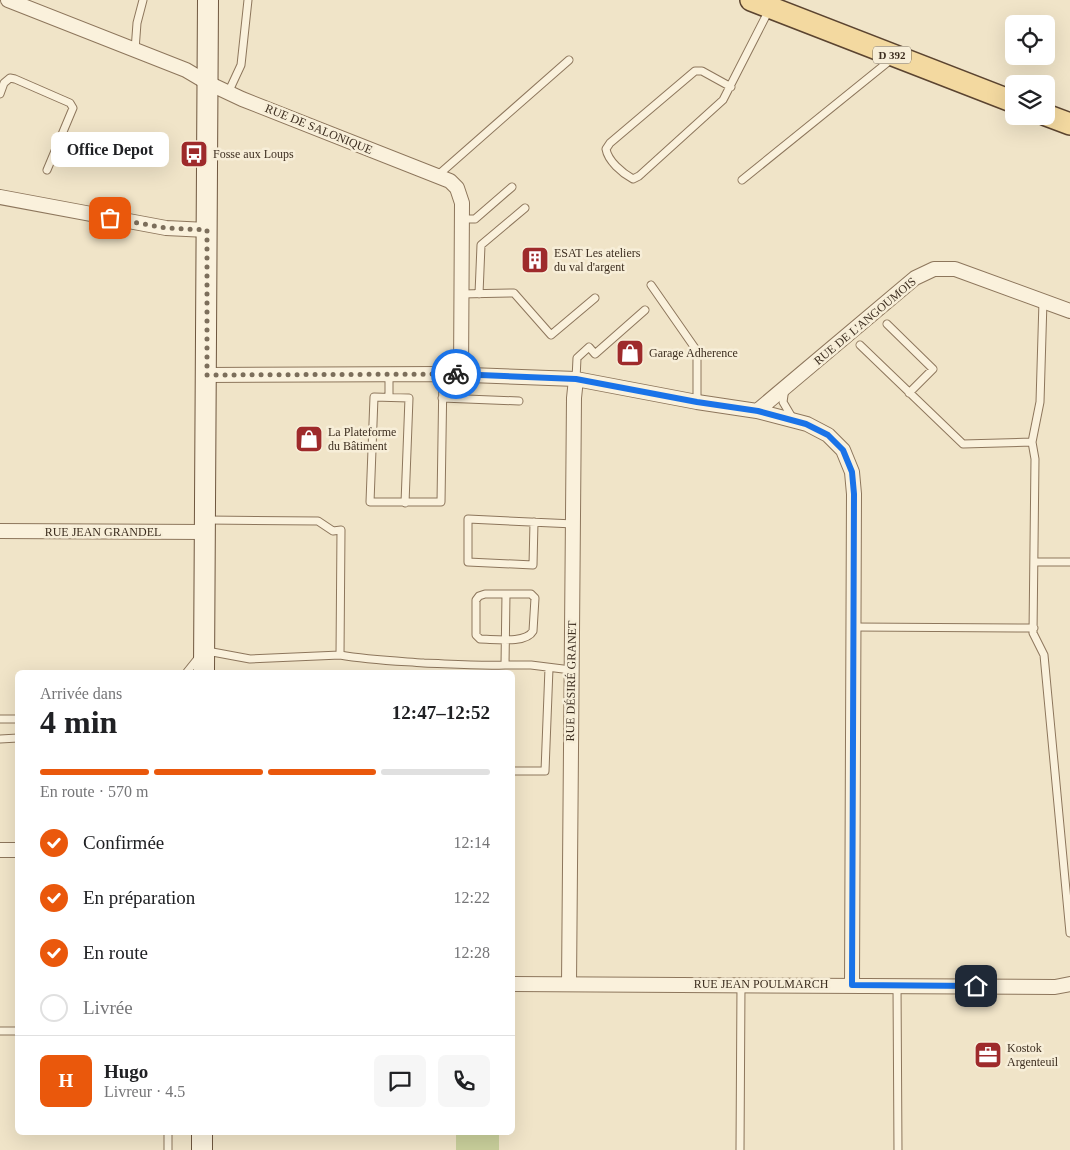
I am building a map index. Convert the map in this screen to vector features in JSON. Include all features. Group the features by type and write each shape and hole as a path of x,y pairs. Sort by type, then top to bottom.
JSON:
{"main road":[{"path":"204,670 208,0"},
{"name":"D 392","path":"761,4 1005,99"},
{"path":"1055,118 1070,124"},
{"path":"202,1135 202,1150"}],"street":[{"name":"RUE DE SALONIQUE","path":"8,0 186,70 228,93 450,181 457,188 462,204 461,374"},
{"path":"0,197 166,228 207,230"},
{"name":"RUE DE L'ANGOUMOIS","path":"758,411 915,278 934,269 955,269 1070,311"},
{"path":"207,375 461,374 576,379 697,402 758,411 806,424 828,435 843,450 852,472 854,494 852,985"},
{"name":"RUE DÉSIRÉ GRANET","path":"569,984 574,398 576,379"},
{"name":"RUE JEAN GRANDEL","path":"0,531 205,526"},
{"path":"0,850 15,850"},
{"name":"RUE JEAN POULMARCH","path":"515,984 1055,987 1070,984"}],"lane":[{"path":"134,50 137,23 143,0"},
{"path":"228,93 241,65 248,0"},
{"path":"732,87 702,70 695,71 610,143 606,149 607,156 626,175 633,179 639,176 723,100 732,87 761,4"},
{"path":"742,180 895,56"},
{"path":"437,176 569,60"},
{"path":"0,94 4,83 10,78 15,78 70,102 73,108 48,170"},
{"path":"462,219 475,219 512,187"},
{"path":"479,294 481,245 525,208"},
{"path":"651,285 697,352 697,402"},
{"path":"461,294 514,293 551,335 595,298"},
{"path":"1043,301 1040,402 1032,442 1035,459 1033,633 1044,654 1070,933"},
{"path":"576,379 576,358 588,347 595,354 645,310"},
{"path":"887,324 934,369 909,393"},
{"path":"860,345 963,444 1032,442"},
{"path":"388,398 389,374"},
{"path":"405,503 409,398 374,397 370,502 405,503 441,502 443,374"},
{"path":"785,388 783,402 793,420"},
{"path":"442,398 519,401"},
{"path":"534,522 533,565 468,562 468,520 534,522 574,524"},
{"path":"205,526 318,521 333,531 341,530 340,654"},
{"path":"1034,562 1070,562"},
{"path":"485,594 506,594 532,594 535,598 531,636 523,639 480,639 476,635 476,600 479,596 485,594"},
{"path":"505,665 506,594"},
{"path":"854,627 1034,628"},
{"path":"189,670 204,650 250,659 340,654 382,661 531,665 571,670"},
{"path":"515,771 545,771 549,668"},
{"path":"0,719 15,719"},
{"path":"0,739 15,738"},
{"path":"740,1150 742,984"},
{"path":"897,985 898,1150"},
{"path":"0,1031 15,1031"},
{"path":"168,1135 168,1150"}],"green space":[{"path":"456,1135 499,1135 499,1150 456,1150"}],"way so far":[{"path":"110,218 166,228 207,230 207,375 456,374"}],"place":[{"name":"Fosse aux Loups","path":"194,154"},
{"name":"Office Depot","path":"110,218"},
{"name":"ESAT Les ateliers du val d'argent","path":"535,260"},
{"name":"Garage Adherence","path":"630,353"},
{"name":"La Plateforme du Bâtiment","path":"309,439"},
{"name":"Kostok Argenteuil","path":"988,1055"}],"route":[{"path":"456,374 576,379 697,402 758,411 806,424 828,435 843,450 852,472 854,494 852,985 976,986"}]}
